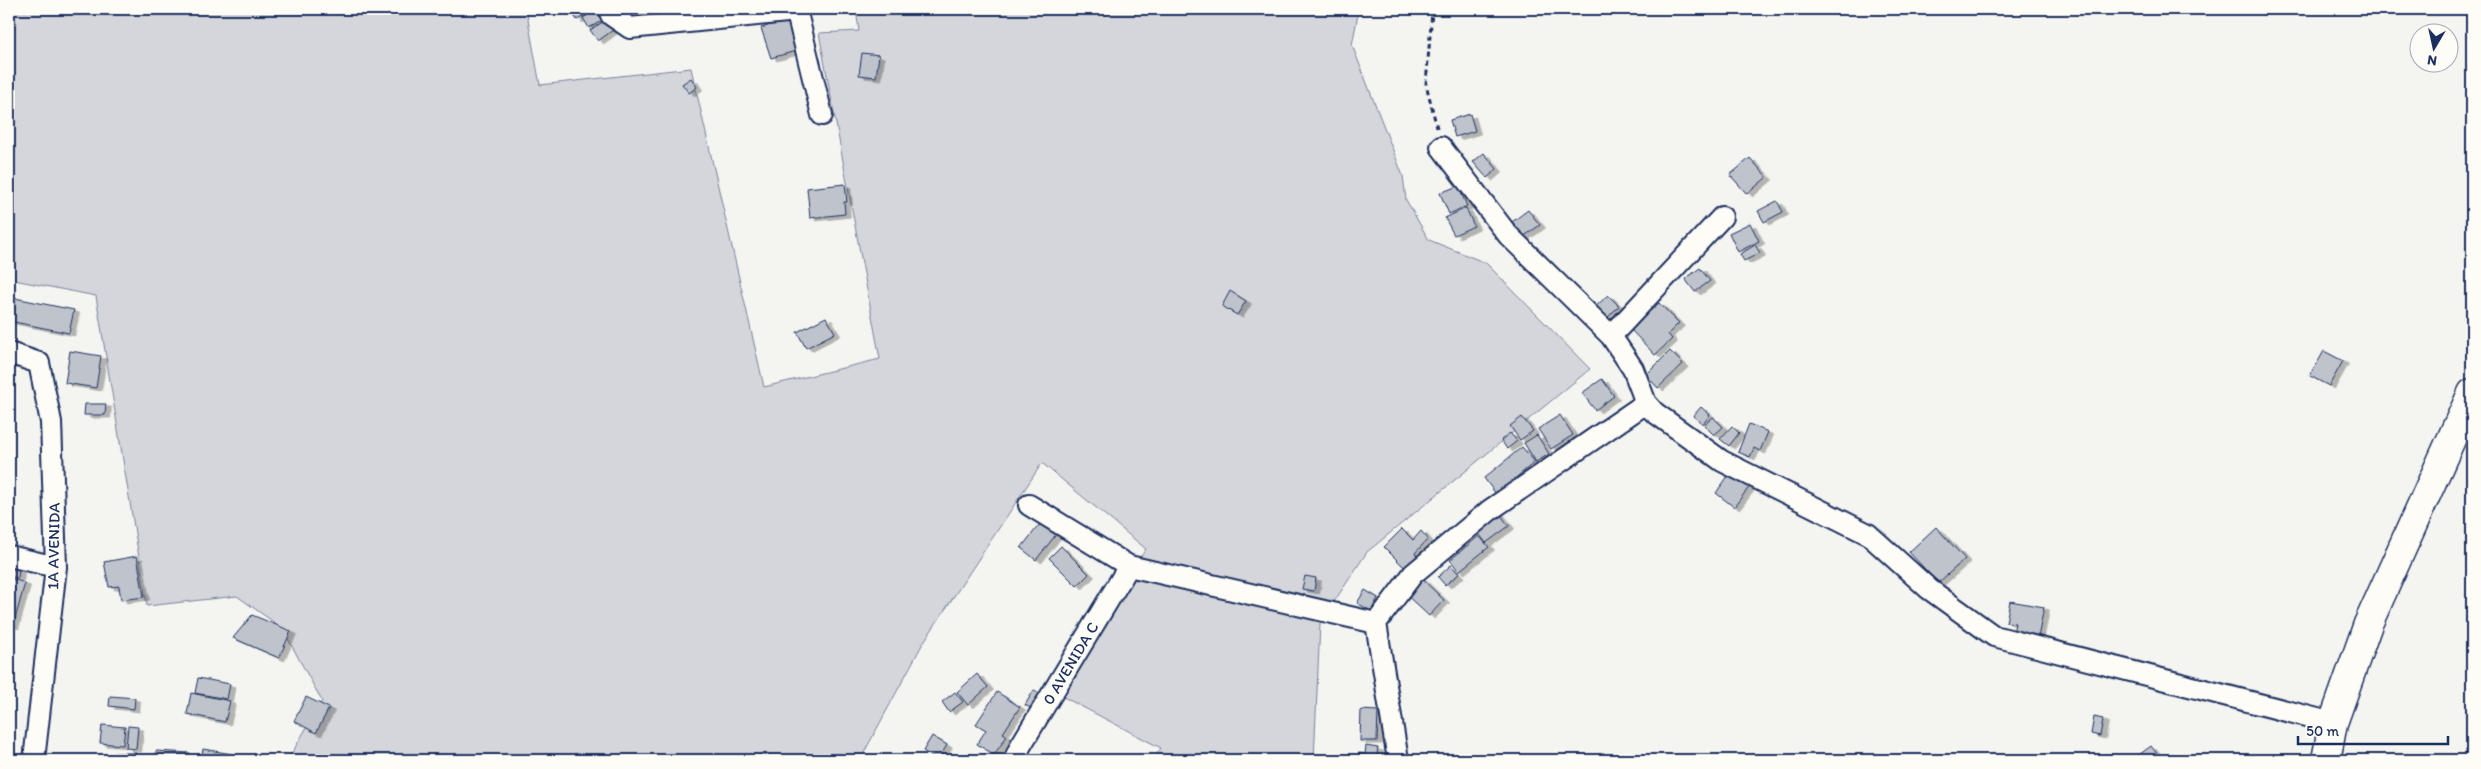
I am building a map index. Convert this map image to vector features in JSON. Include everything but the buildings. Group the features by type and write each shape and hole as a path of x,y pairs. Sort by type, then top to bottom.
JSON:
{"main road":[{"path":"2326,760 2334,723 2368,624 2472,393"}],"street":[{"path":"609,9 611,15 630,28 796,10 822,115"},
{"path":"1441,146 1508,235 1611,336 1633,369 1646,403 1654,412 1722,461 1868,534 1929,589 1994,636 2334,723"},
{"path":"1611,336 1722,217"},
{"name":"1A AVENIDA","path":"9,353 39,362 51,422 56,567 34,760"},
{"path":"1398,760 1376,623 1413,574 1490,510 1646,403"},
{"path":"1030,505 1129,566 1376,623"},
{"path":"9,556 56,567"},
{"name":"0 AVENIDA C","path":"1014,760 1021,745 1129,566"}],"path":[{"path":"1435,9 1432,12 1426,84 1441,146"}],"shaded area":[{"path":"9,9 526,9 540,85 691,68 764,387 880,359 819,33 859,31 856,9 1359,9 1352,45 1403,176 1406,200 1429,240 1486,263 1590,369 1367,552 1320,623 1314,760 1153,760 1161,748 1048,689 1146,549 1042,463 923,643 860,760 284,760 289,758 322,701 282,628 237,596 147,606 96,296 9,279"}]}
